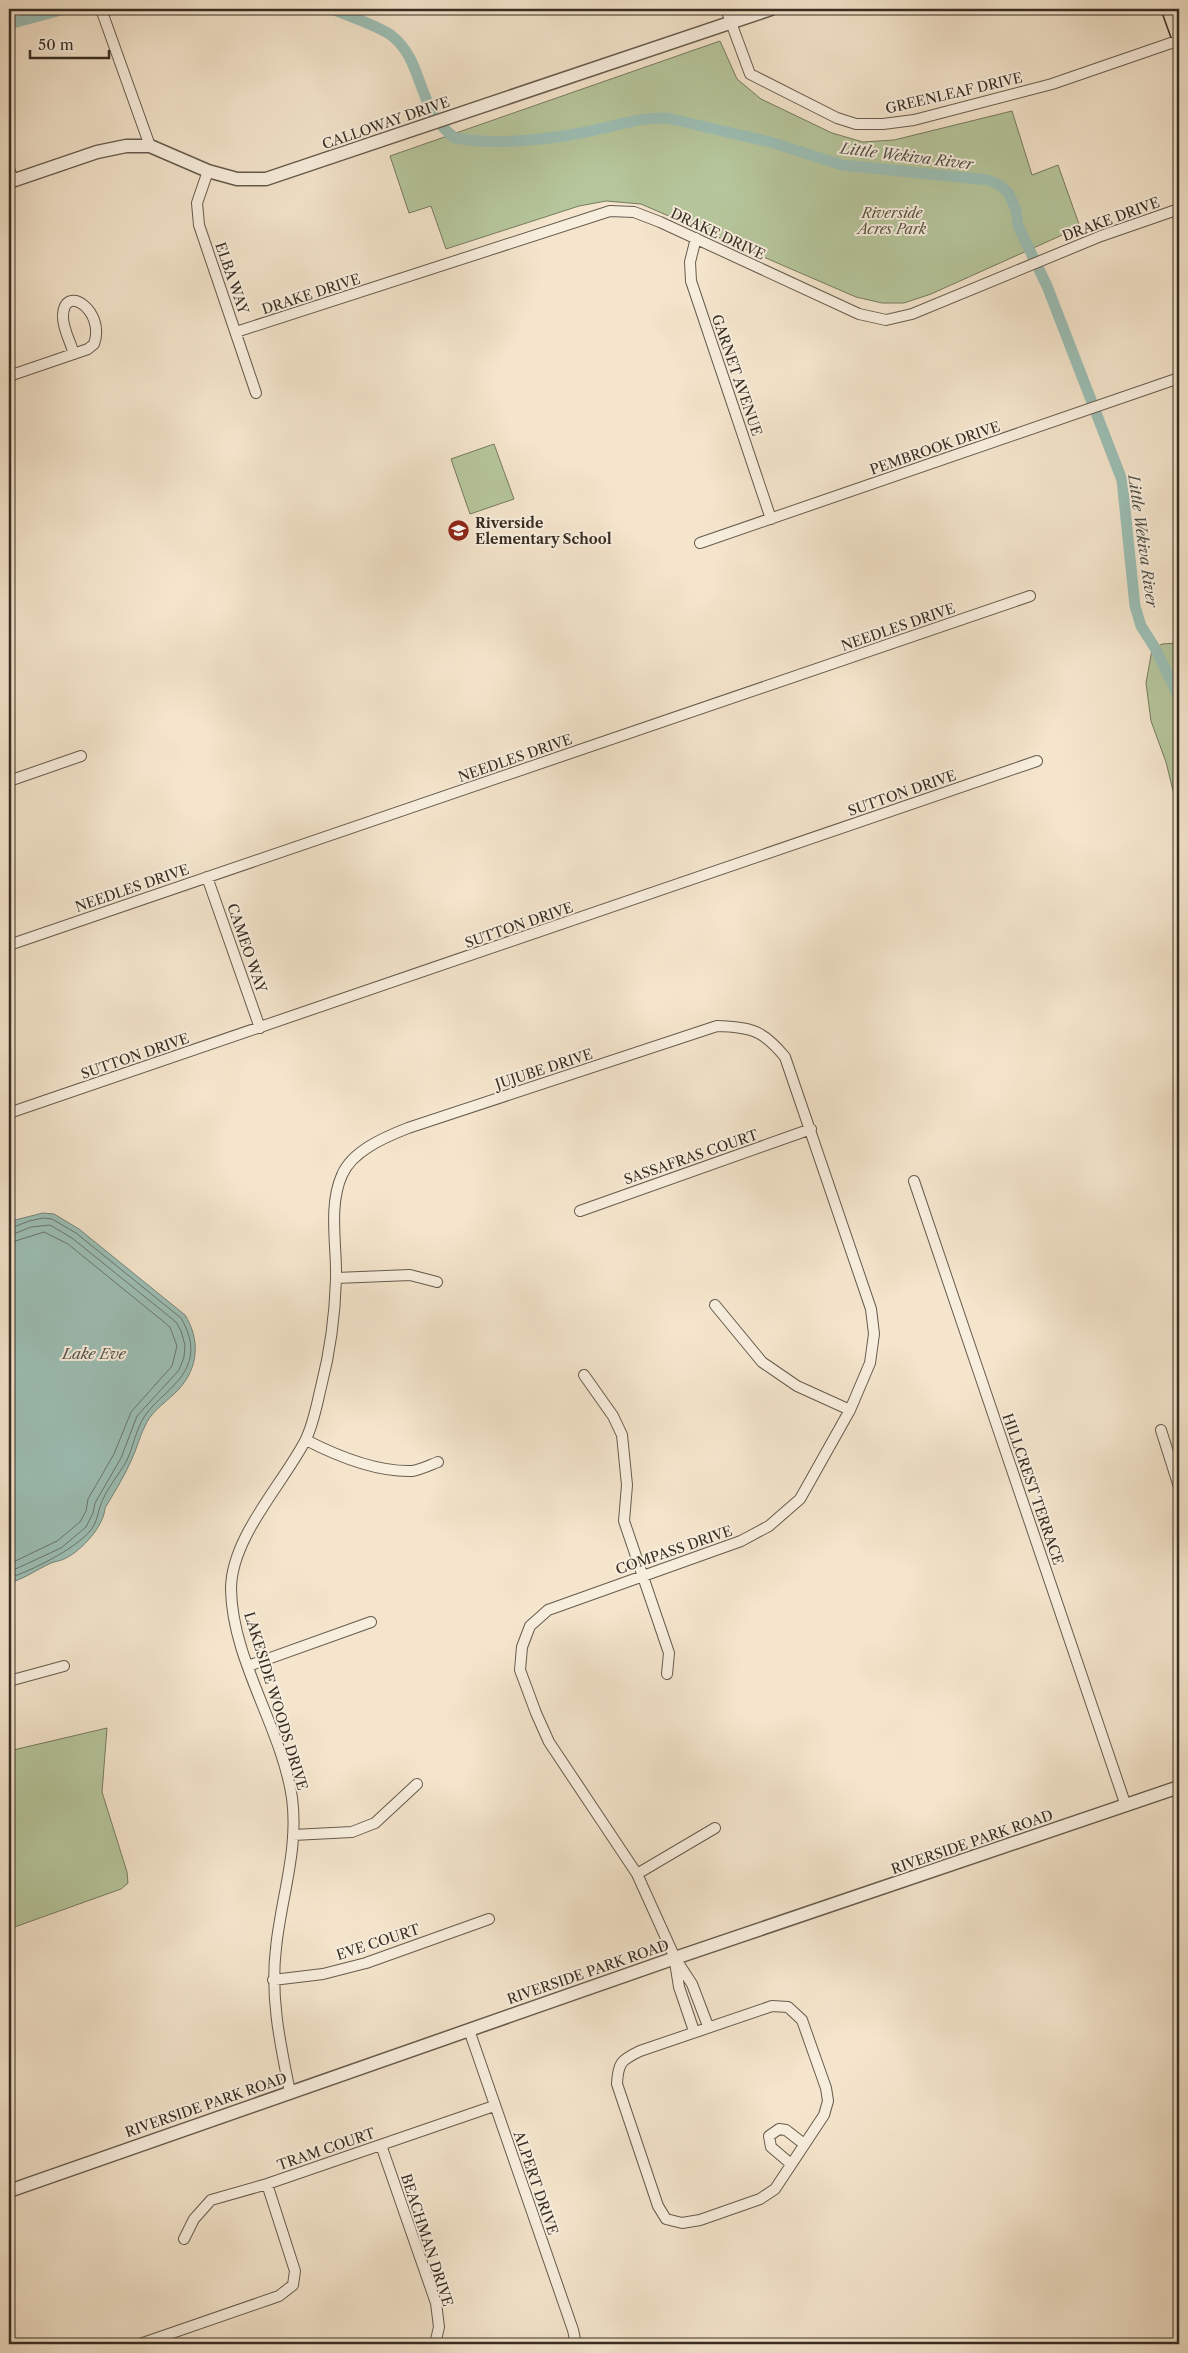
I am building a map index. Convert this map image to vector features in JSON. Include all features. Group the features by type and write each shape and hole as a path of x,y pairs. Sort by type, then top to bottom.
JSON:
{"main road":[{"path":"1170,9 1179,34"}],"street":[{"path":"101,9 150,146"},
{"name":"GREENLEAF DRIVE","path":"726,9 750,74 837,118 856,124 883,124 914,120 1052,84 1171,43 1179,44"},
{"name":"CALLOWAY DRIVE","path":"10,177 97,152 126,146 150,146 208,171 237,179 266,180 771,9"},
{"name":"ELBA WAY","path":"208,171 197,203 199,225 256,393"},
{"name":"DRAKE DRIVE","path":"236,332 610,211 634,212 696,238 859,314 886,320 932,306 1101,236 1179,209"},
{"name":"GARNET AVENUE","path":"696,238 690,262 691,281 771,519"},
{"path":"9,376 74,354 88,349 94,344 96,338 91,314 86,305 79,301 70,302 64,308 62,318 74,354"},
{"name":"PEMBROOK DRIVE","path":"700,543 1179,378"},
{"name":"NEEDLES DRIVE","path":"9,945 1030,596"},
{"path":"9,781 81,756"},
{"name":"SUTTON DRIVE","path":"9,1113 1037,761"},
{"name":"CAMEO WAY","path":"208,877 260,1028"},
{"name":"JUJUBE DRIVE","path":"336,1278 336,1201 342,1174 358,1155 378,1140 408,1128 717,1026 740,1027 770,1038 785,1057 811,1129"},
{"name":"SASSAFRAS COURT","path":"580,1211 811,1129"},
{"name":"COMPASS DRIVE","path":"675,1958 637,1874 549,1742 520,1670 522,1647 530,1626 548,1610 741,1541 769,1526 800,1499 850,1410 870,1363 874,1334 873,1326 870,1308 811,1129"},
{"name":"HILLCREST TERRACE","path":"914,1181 1126,1806"},
{"path":"336,1278 410,1276 437,1282"},
{"name":"LAKESIDE WOODS DRIVE","path":"290,2092 275,2019 273,1980 276,1947 293,1835 292,1798 281,1756 248,1666 234,1618 231,1587 236,1561 246,1537 306,1440 322,1385 333,1321 336,1278"},
{"path":"715,1304 762,1362 797,1386 850,1410"},
{"path":"584,1375 613,1416 622,1435 626,1485 624,1521 669,1653 667,1674"},
{"path":"1161,1430 1179,1487"},
{"path":"306,1440 336,1456 384,1467 413,1471 438,1462"},
{"path":"248,1666 371,1622"},
{"path":"9,1681 64,1666"},
{"path":"293,1835 352,1832 375,1823 417,1784"},
{"name":"RIVERSIDE PARK ROAD","path":"9,2191 675,1958 1179,1788"},
{"path":"637,1874 715,1828"},
{"name":"EVE COURT","path":"273,1980 324,1974 366,1963 489,1919"},
{"path":"675,1958 692,1984 708,2026"},
{"path":"675,1958 679,1986 694,2031"},
{"path":"772,2006 788,2007 802,2020 826,2088 828,2101 824,2115 775,2189 760,2199 700,2220 682,2223 666,2219 658,2206 617,2084 618,2068 625,2058 694,2031 772,2006"},
{"name":"ALPERT DRIVE","path":"469,2030 573,2330 576,2344"},
{"name":"TRAM COURT","path":"184,2239 194,2219 211,2200 267,2184 494,2106"},
{"path":"791,2164 771,2147 769,2136 779,2129 786,2130 804,2144"},
{"name":"BEACHMAN DRIVE","path":"380,2145 436,2303 439,2327 434,2344"},
{"path":"140,2344 279,2296 293,2285 295,2271 267,2184"}],"green space":[{"name":"Riverside Acres Park","path":"720,41 737,79 761,99 832,133 863,142 894,140 1012,111 1032,175 1058,165 1080,227 931,294 904,303 882,303 856,297 641,204 606,201 579,206 446,249 431,206 409,213 390,156"},
{"path":"494,444 514,499 470,514 451,459"},
{"path":"1179,643 1179,815 1166,762 1151,721 1146,683 1152,650 1162,644"},
{"path":"107,1728 102,1792 127,1872 128,1883 121,1889 9,1929 9,1751"}],"water":[{"name":"Lake Eve","path":"43,1213 54,1214 79,1229 185,1315 193,1334 195,1353 194,1362 186,1380 147,1422 128,1467 105,1508 101,1522 91,1537 66,1558 9,1583 9,1226 15,1220"}],"waterway":[{"name":"Little Wekiva River","path":"9,24 65,9"},
{"name":"Little Wekiva River","path":"332,9 386,32 403,47 416,72 433,114 442,127 455,138 485,141 534,140 581,133 645,119 667,118 770,142 842,165 988,180 1000,185 1009,194 1016,210 1018,226 1047,286 1122,480 1135,606 1141,626 1155,648 1179,697"}],"place":[{"name":"Riverside Elementary School","path":"459,531"}]}
